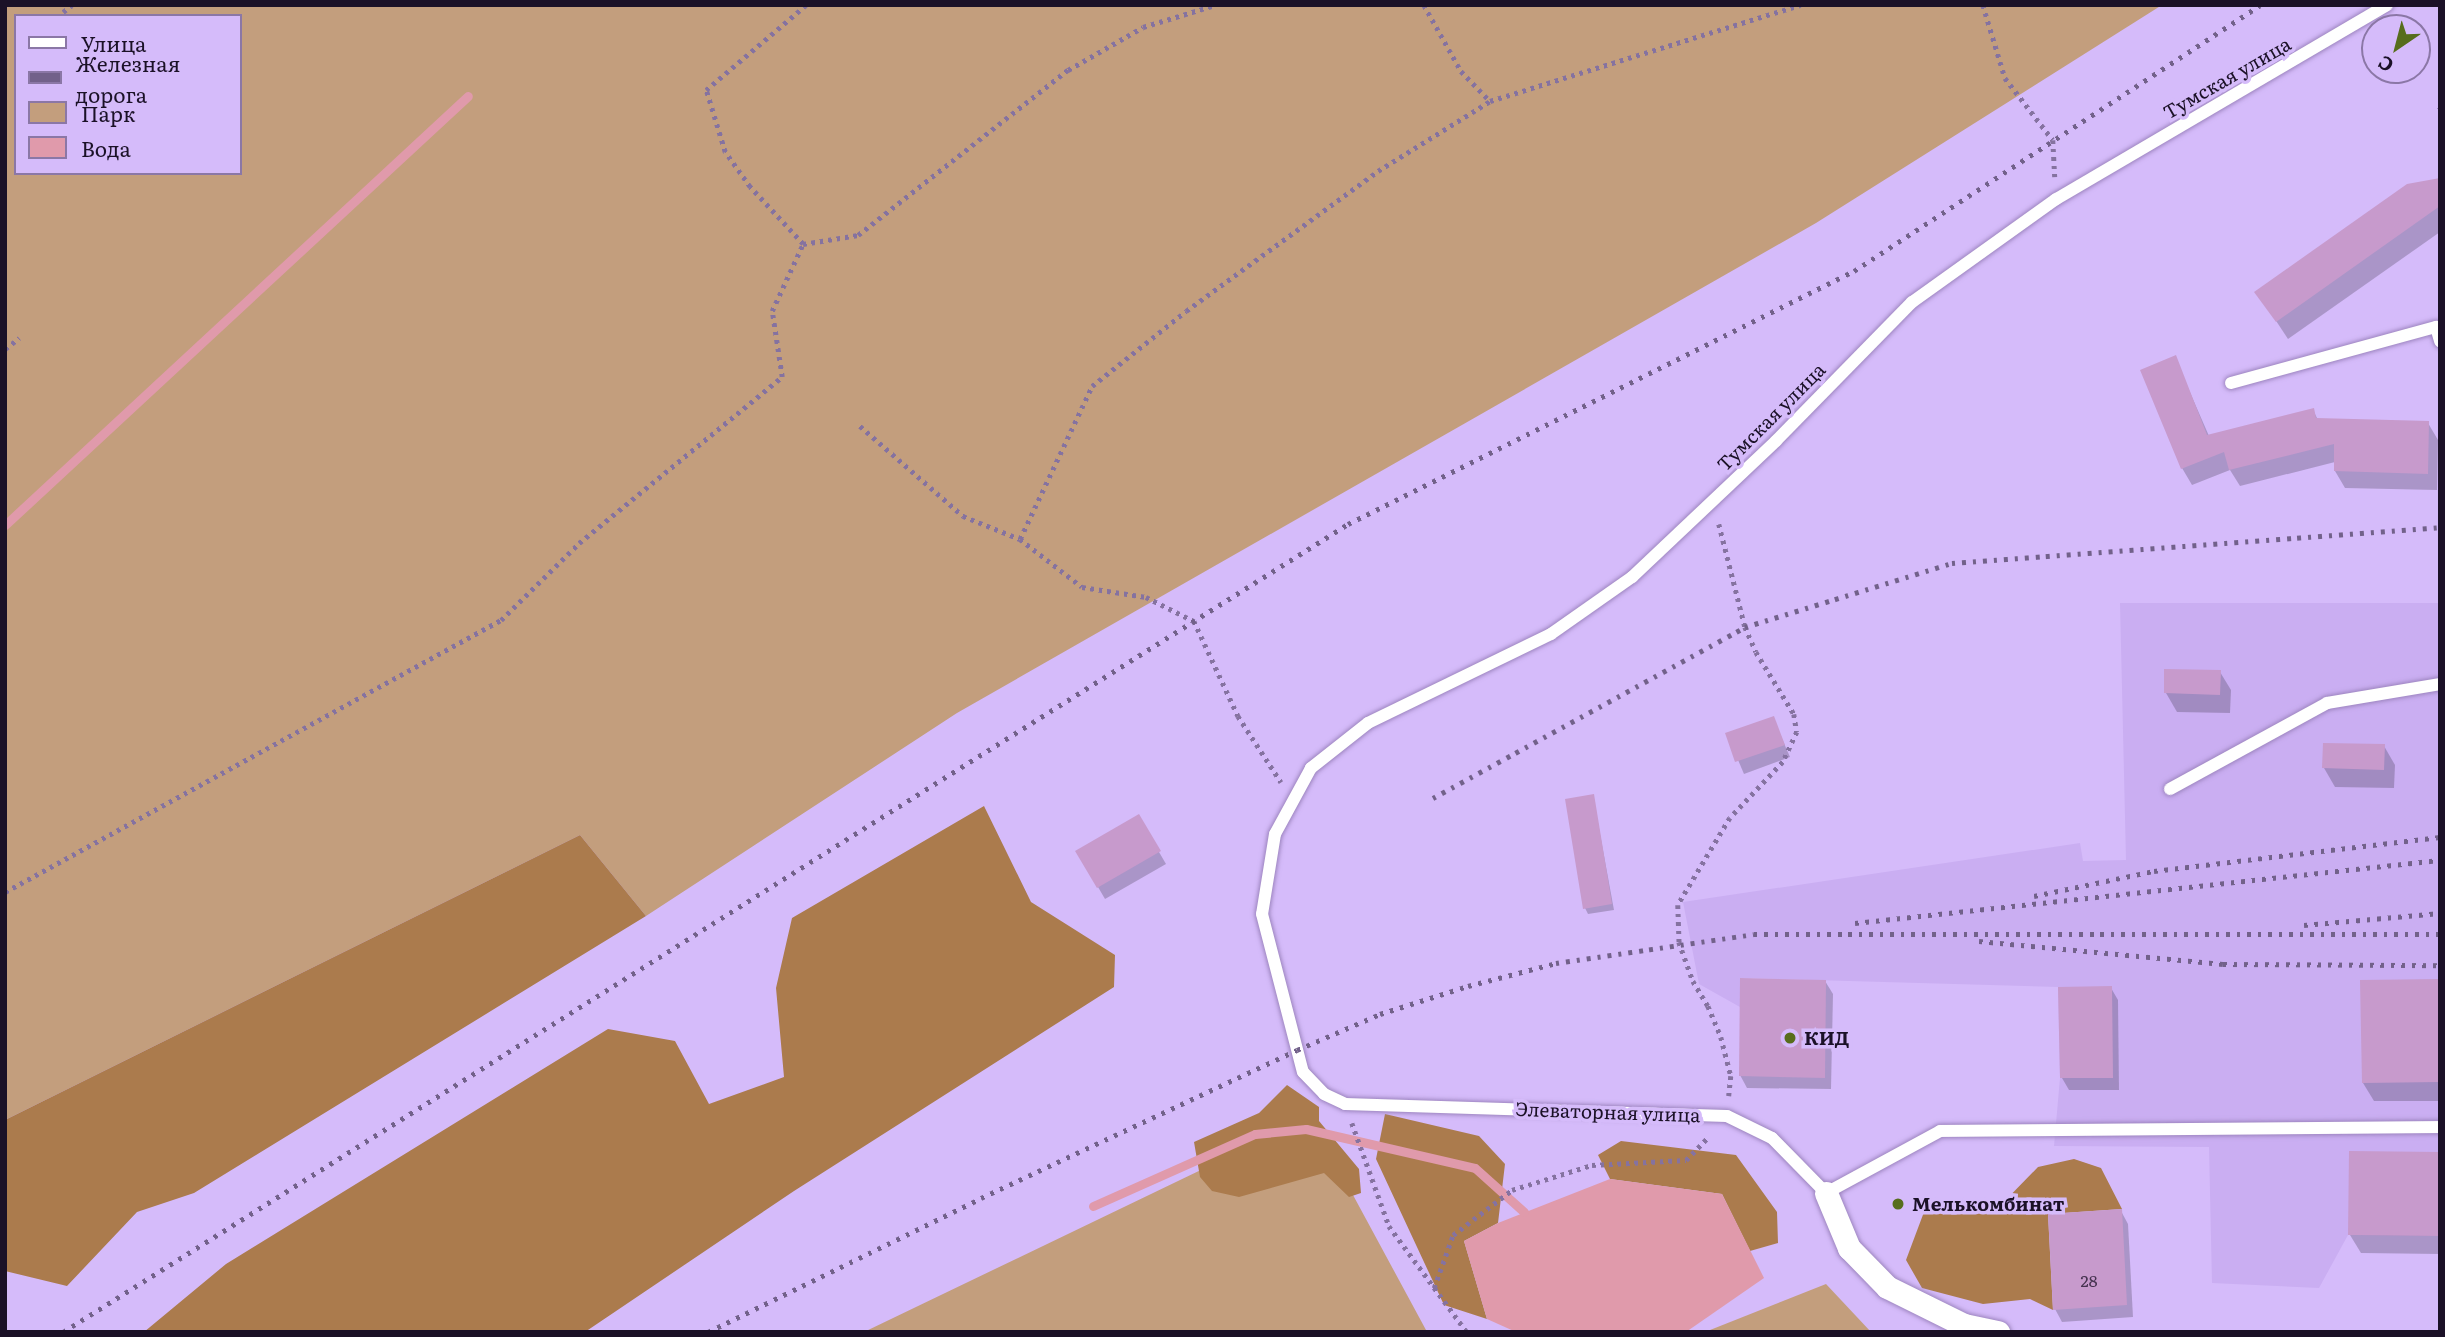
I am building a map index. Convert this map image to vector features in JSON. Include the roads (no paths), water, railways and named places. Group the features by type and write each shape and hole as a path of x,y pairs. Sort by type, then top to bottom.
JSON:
{"street":[{"name":"Элеваторная улица","path":"1826,1194 1849,1248 1887,1287 1964,1325 1998,1332"}],"lane":[{"name":"Тумская улица","path":"1262,914 1275,834 1311,768 1368,723 1551,634 1632,577 1776,441 1912,302 2056,199 2387,5"},
{"path":"2231,383 2436,327 2440,341"},
{"path":"2170,789 2327,702 2440,684"},
{"name":"Элеваторная улица","path":"1262,914 1303,1072 1324,1094 1345,1104 1727,1116 1772,1138 1826,1194"},
{"path":"1826,1194 1940,1131 2440,1127"}],"water":[{"path":"1610,1179 1722,1194 1764,1278 1686,1332 1516,1332 1487,1319 1464,1241 1498,1223"}],"waterway":[{"path":"5,525 468,96"},
{"path":"1093,1206 1255,1134 1306,1129 1475,1168 1524,1212"}],"railway":[{"path":"63,1332 1348,524 1854,271 2260,5"},
{"path":"1433,798 1745,627 1952,563 2440,527"},
{"path":"2034,896 2154,871 2440,837"},
{"path":"1855,923 2440,860"},
{"path":"2304,925 2440,913"},
{"path":"708,1332 981,1198 1297,1050 1380,1014 1468,986 1556,963 1754,934 2440,934"},
{"path":"1979,941 2223,964 2440,965"}],"place":[{"name":"КИД","path":"1790,1038"},
{"name":"Мелькомбинат","path":"1898,1204"}]}
